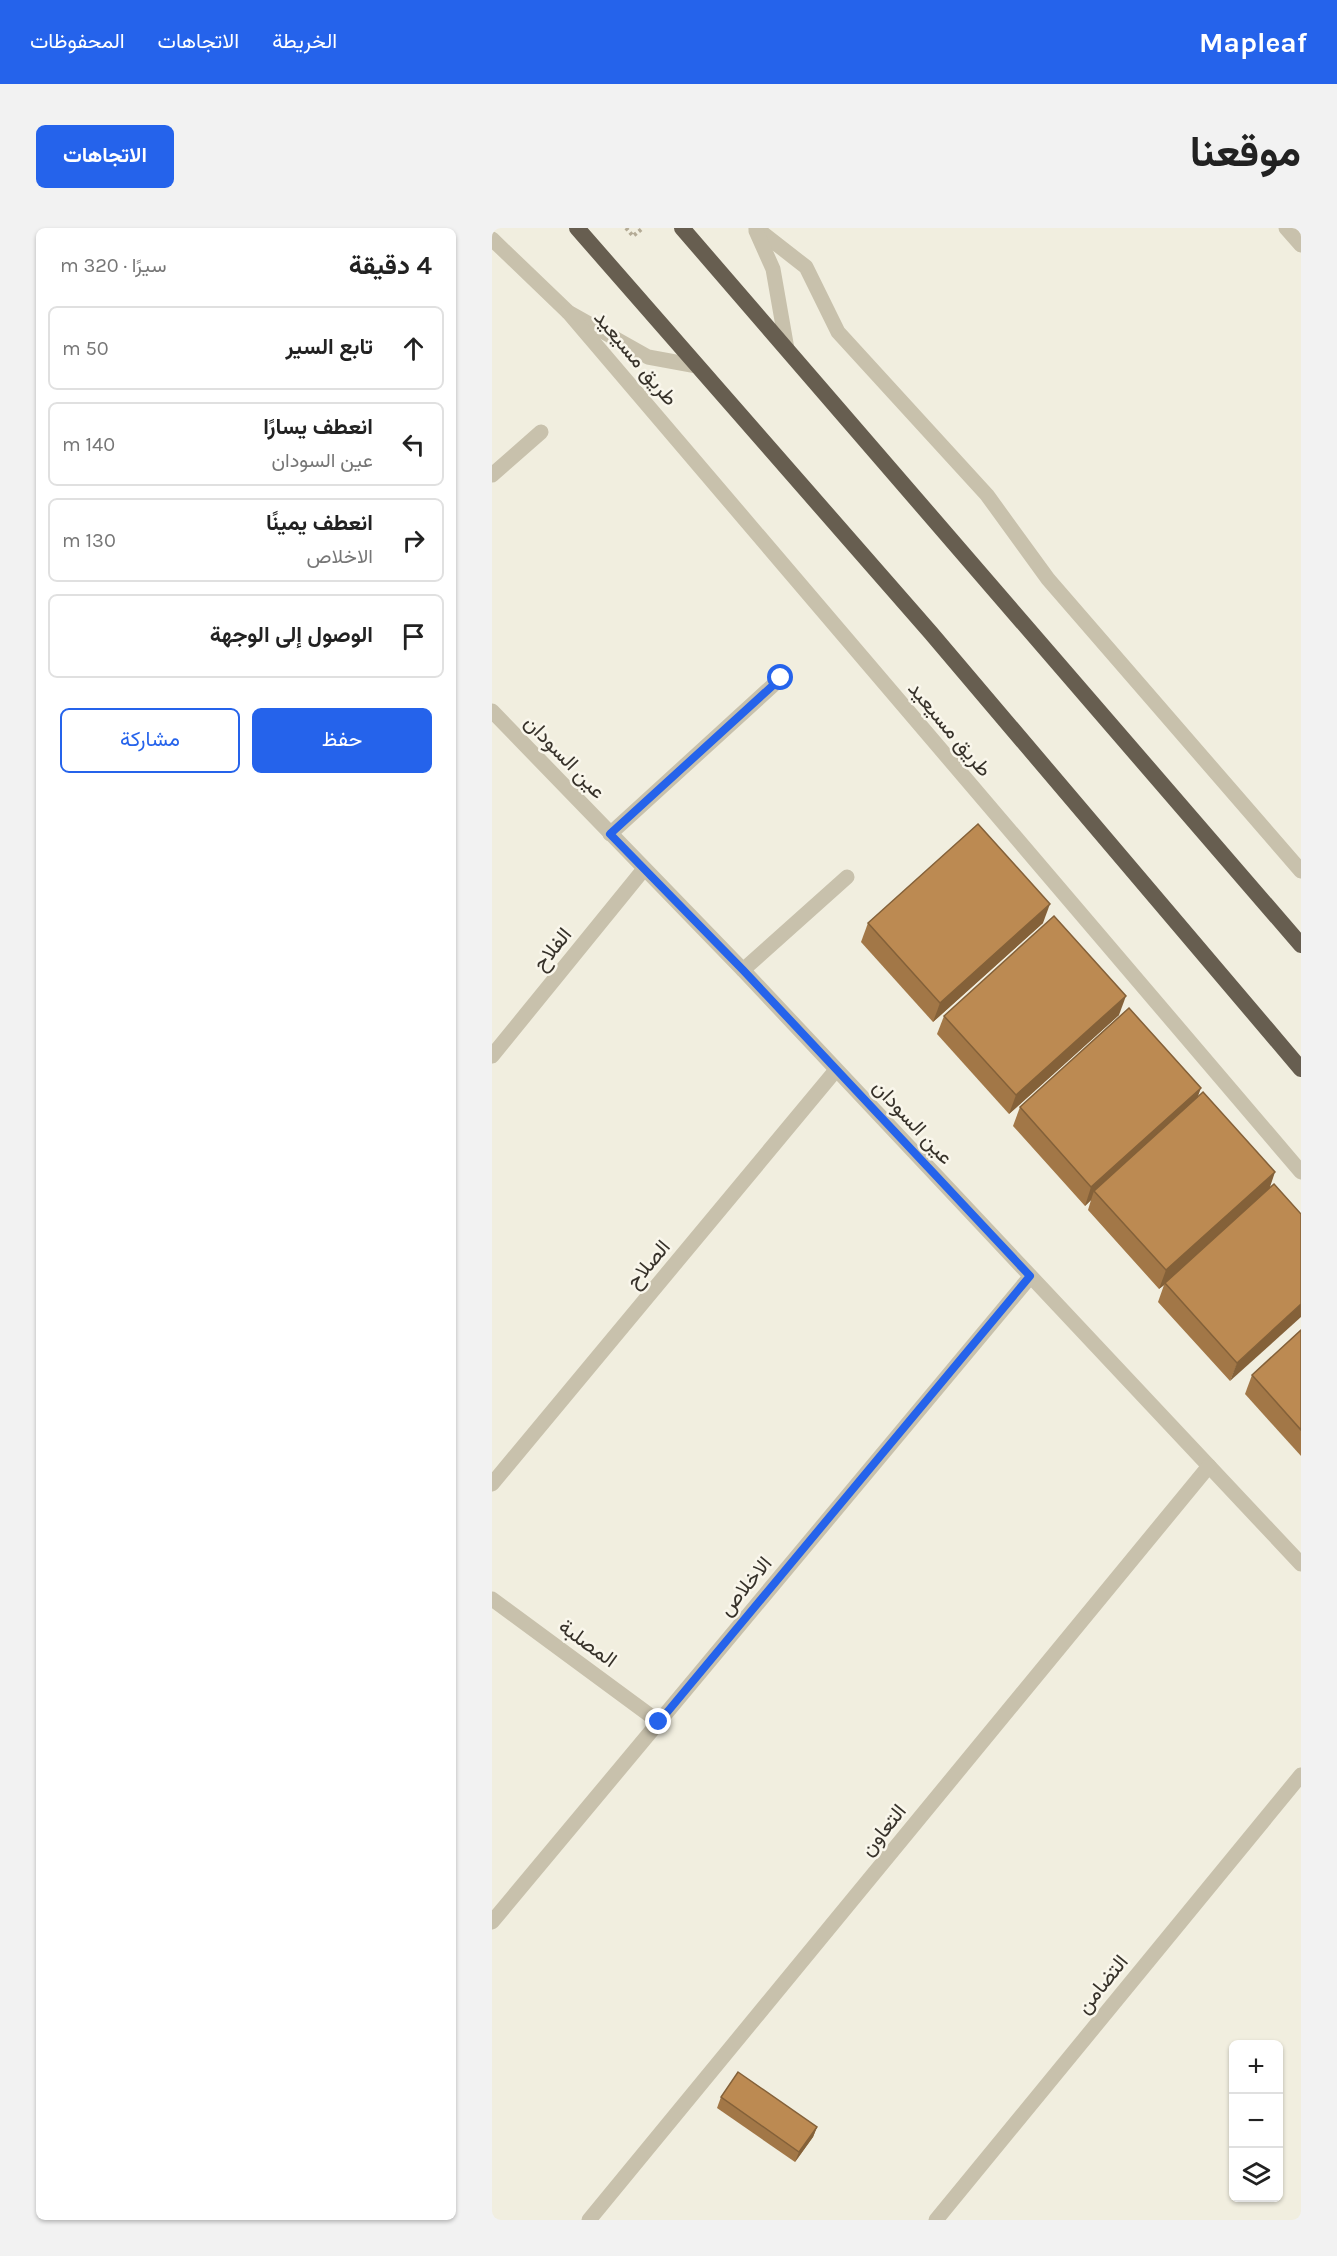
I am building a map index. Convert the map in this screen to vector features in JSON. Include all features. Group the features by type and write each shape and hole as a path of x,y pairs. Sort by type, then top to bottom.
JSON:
{"highway":[{"name":"طريق مسيعيد","path":"577,228 931,633 1301,1069"},
{"path":"682,228 1301,945"}],"street":[{"path":"755,228 773,269 787,349"},
{"path":"755,228 806,267 838,332 987,495 1048,579 1301,871"},
{"path":"1286,228 1301,245"},
{"name":"طريق مسيعيد","path":"492,239 510,260 568,312 1301,1172"},
{"path":"492,251 510,260"},
{"name":"طريق مسيعيد","path":"568,312 648,357 697,366"},
{"path":"492,475 540,432"},
{"path":"610,834 781,678"},
{"name":"عين السودان","path":"492,711 743,970 1301,1564"},
{"name":"الفلاح","path":"492,1056 644,869"},
{"path":"743,970 848,877"},
{"name":"الصلاح","path":"492,1484 836,1070"},
{"name":"الاخلاص","path":"492,1922 1030,1276"},
{"name":"التعاون","path":"589,2220 1209,1466"},
{"name":"المصلبة","path":"492,1599 659,1722"},
{"name":"التضامن","path":"936,2220 1301,1775"}],"path":[{"path":"626,228 633,236 643,228"}],"building":[{"path":"978,824 1050,904 940,1003 868,923"},
{"path":"1054,916 1126,996 1016,1095 944,1016"},
{"path":"1129,1008 1201,1088 1091,1187 1020,1107"},
{"path":"1203,1092 1275,1172 1166,1270 1094,1191"},
{"path":"1274,1184 1301,1214 1301,1304 1237,1363 1165,1283"},
{"path":"1301,1330 1301,1430 1252,1375"},
{"path":"738,2072 817,2127 799,2152 721,2097"}],"route":[{"path":"659,1722 1030,1276 743,970 610,834 781,678"}]}
